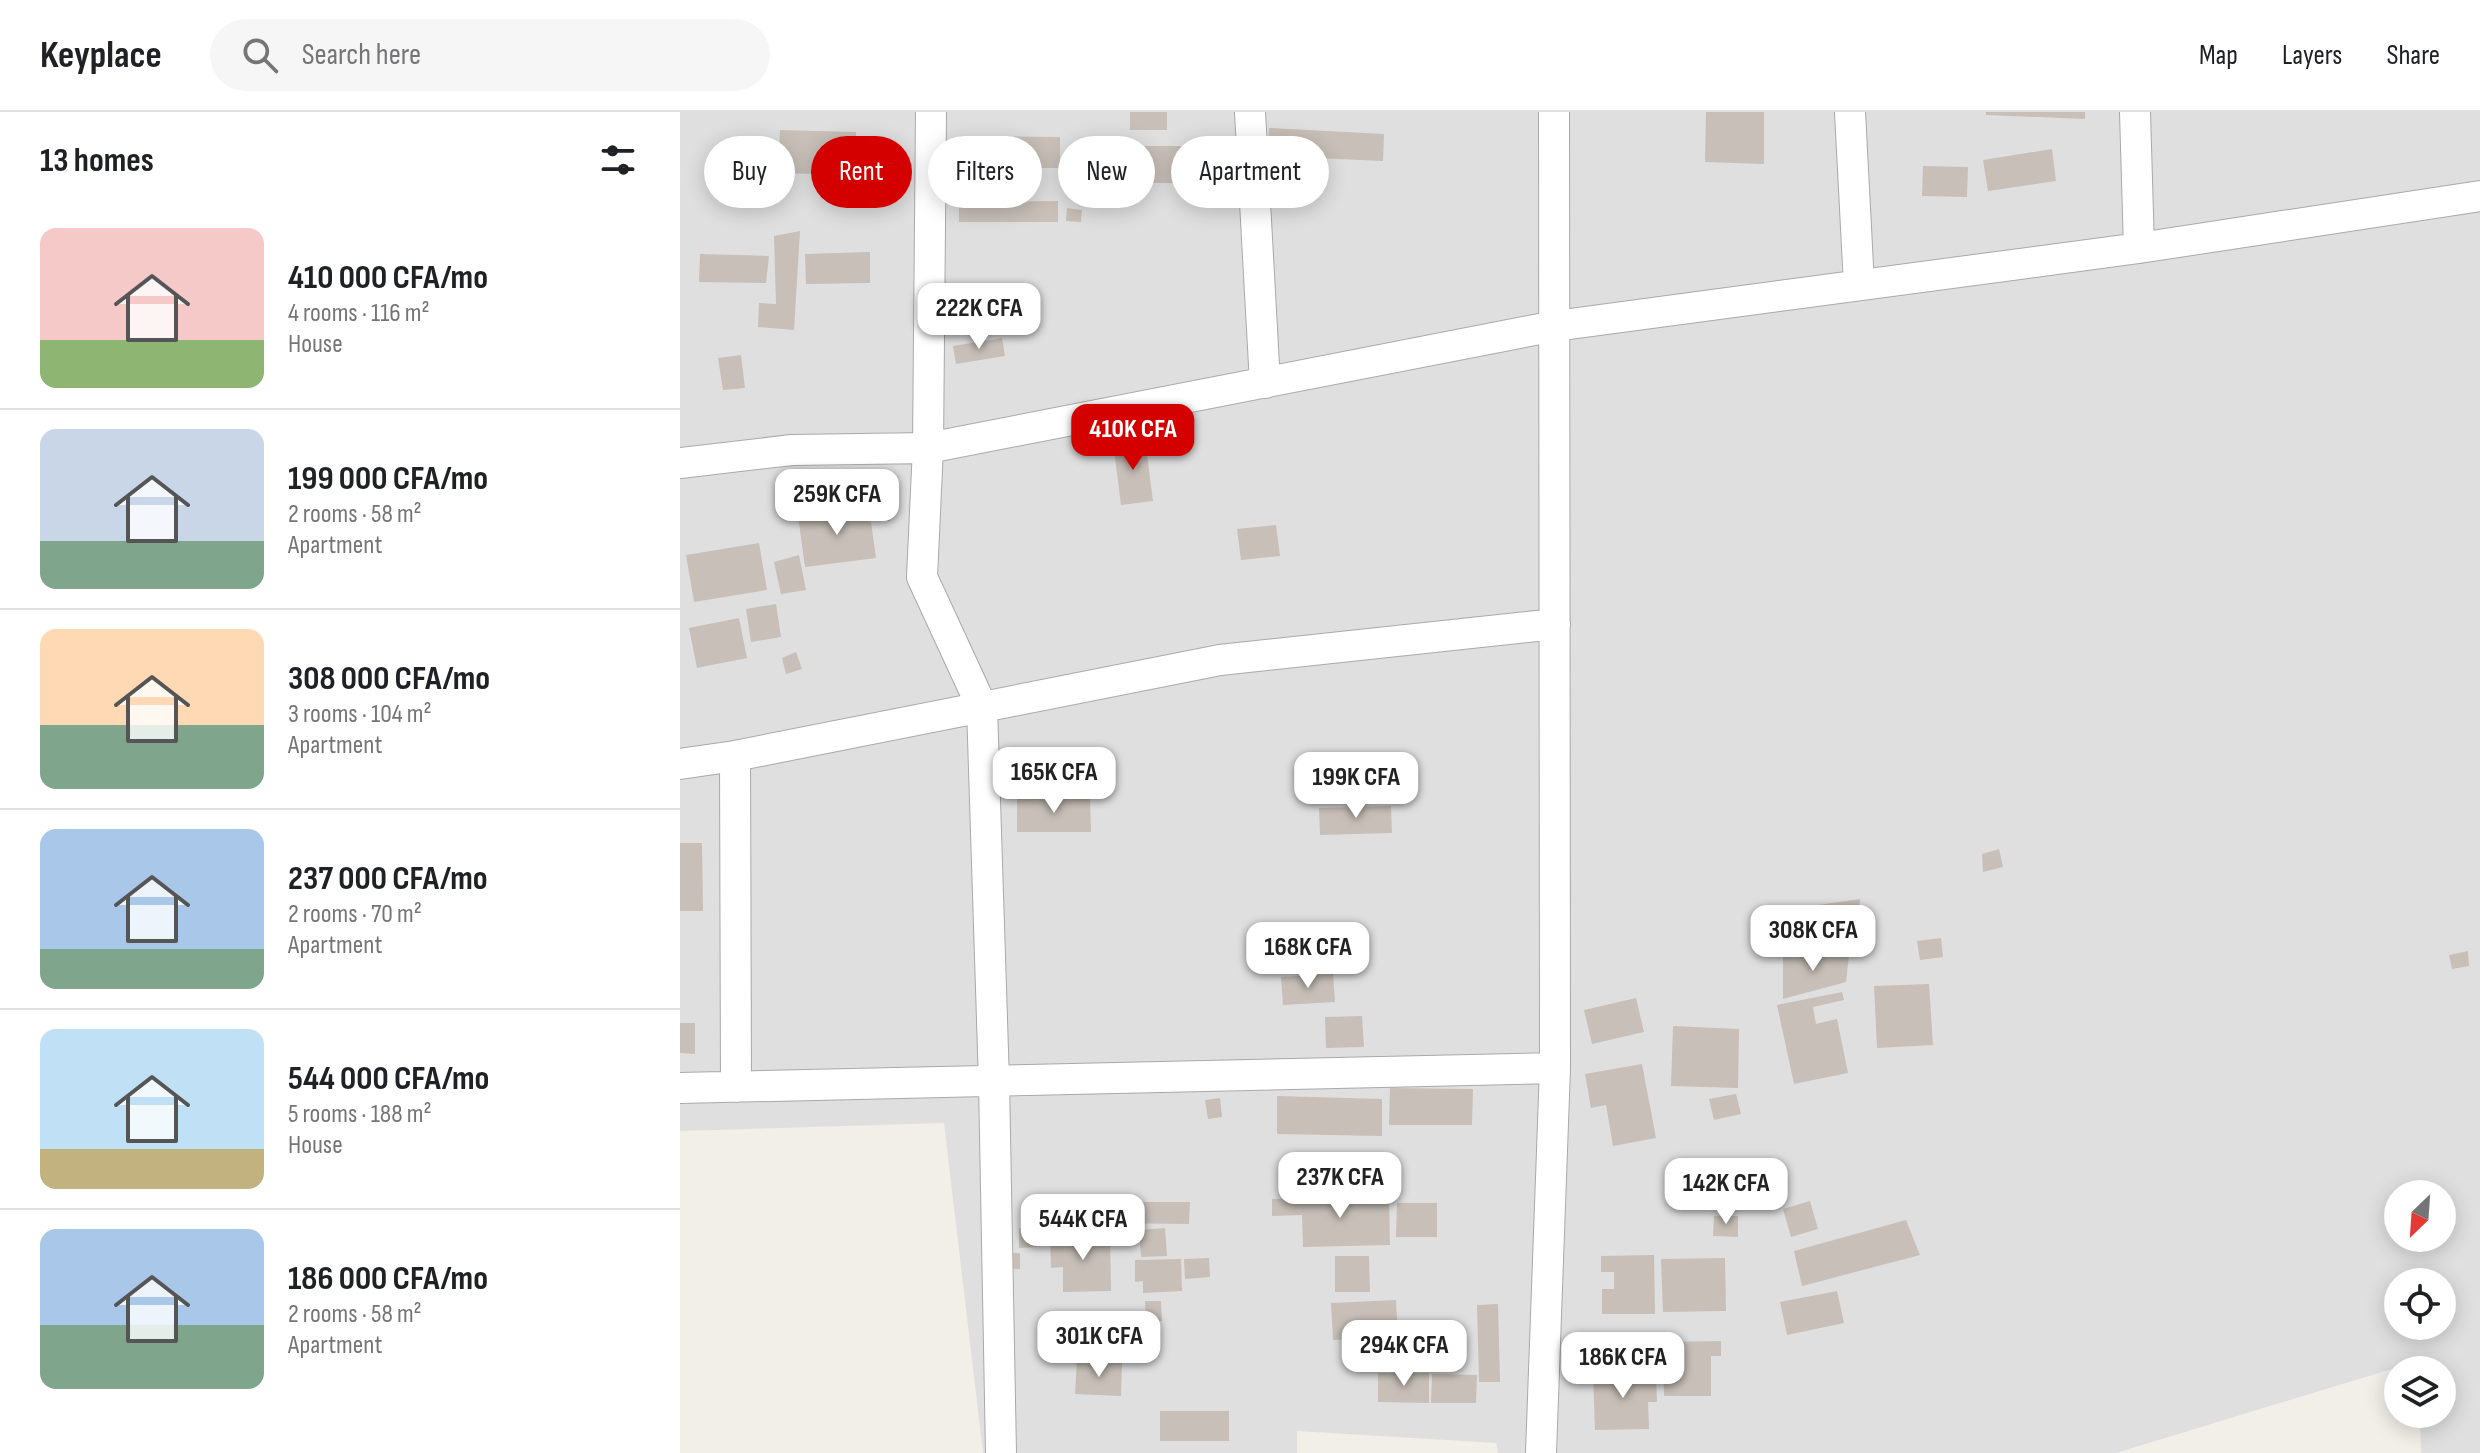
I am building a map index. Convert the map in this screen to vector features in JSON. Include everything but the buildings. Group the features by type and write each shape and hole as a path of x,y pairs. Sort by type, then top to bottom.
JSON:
{"street":[{"path":"931,112 928,448 922,577 982,707 994,1082 1001,1453"},
{"path":"1250,112 1265,383"},
{"path":"1541,1453 1555,1068 1554,112"},
{"path":"1850,112 1859,285"},
{"path":"2135,112 2139,248"},
{"path":"680,463 792,450 928,448 1555,326 2139,248 2480,196"},
{"path":"680,764 735,756 1220,660 1555,624"},
{"path":"735,756 736,1087"},
{"path":"680,1088 1555,1068"}],"shaded area":[{"path":"680,112 2480,112 2480,1453 2421,1453 2420,1428 2456,1428 2456,1356 2384,1356 2384,1371 2116,1453 1498,1453 1496,1443 1297,1431 1297,1453 983,1453 944,1123 680,1131"}]}
